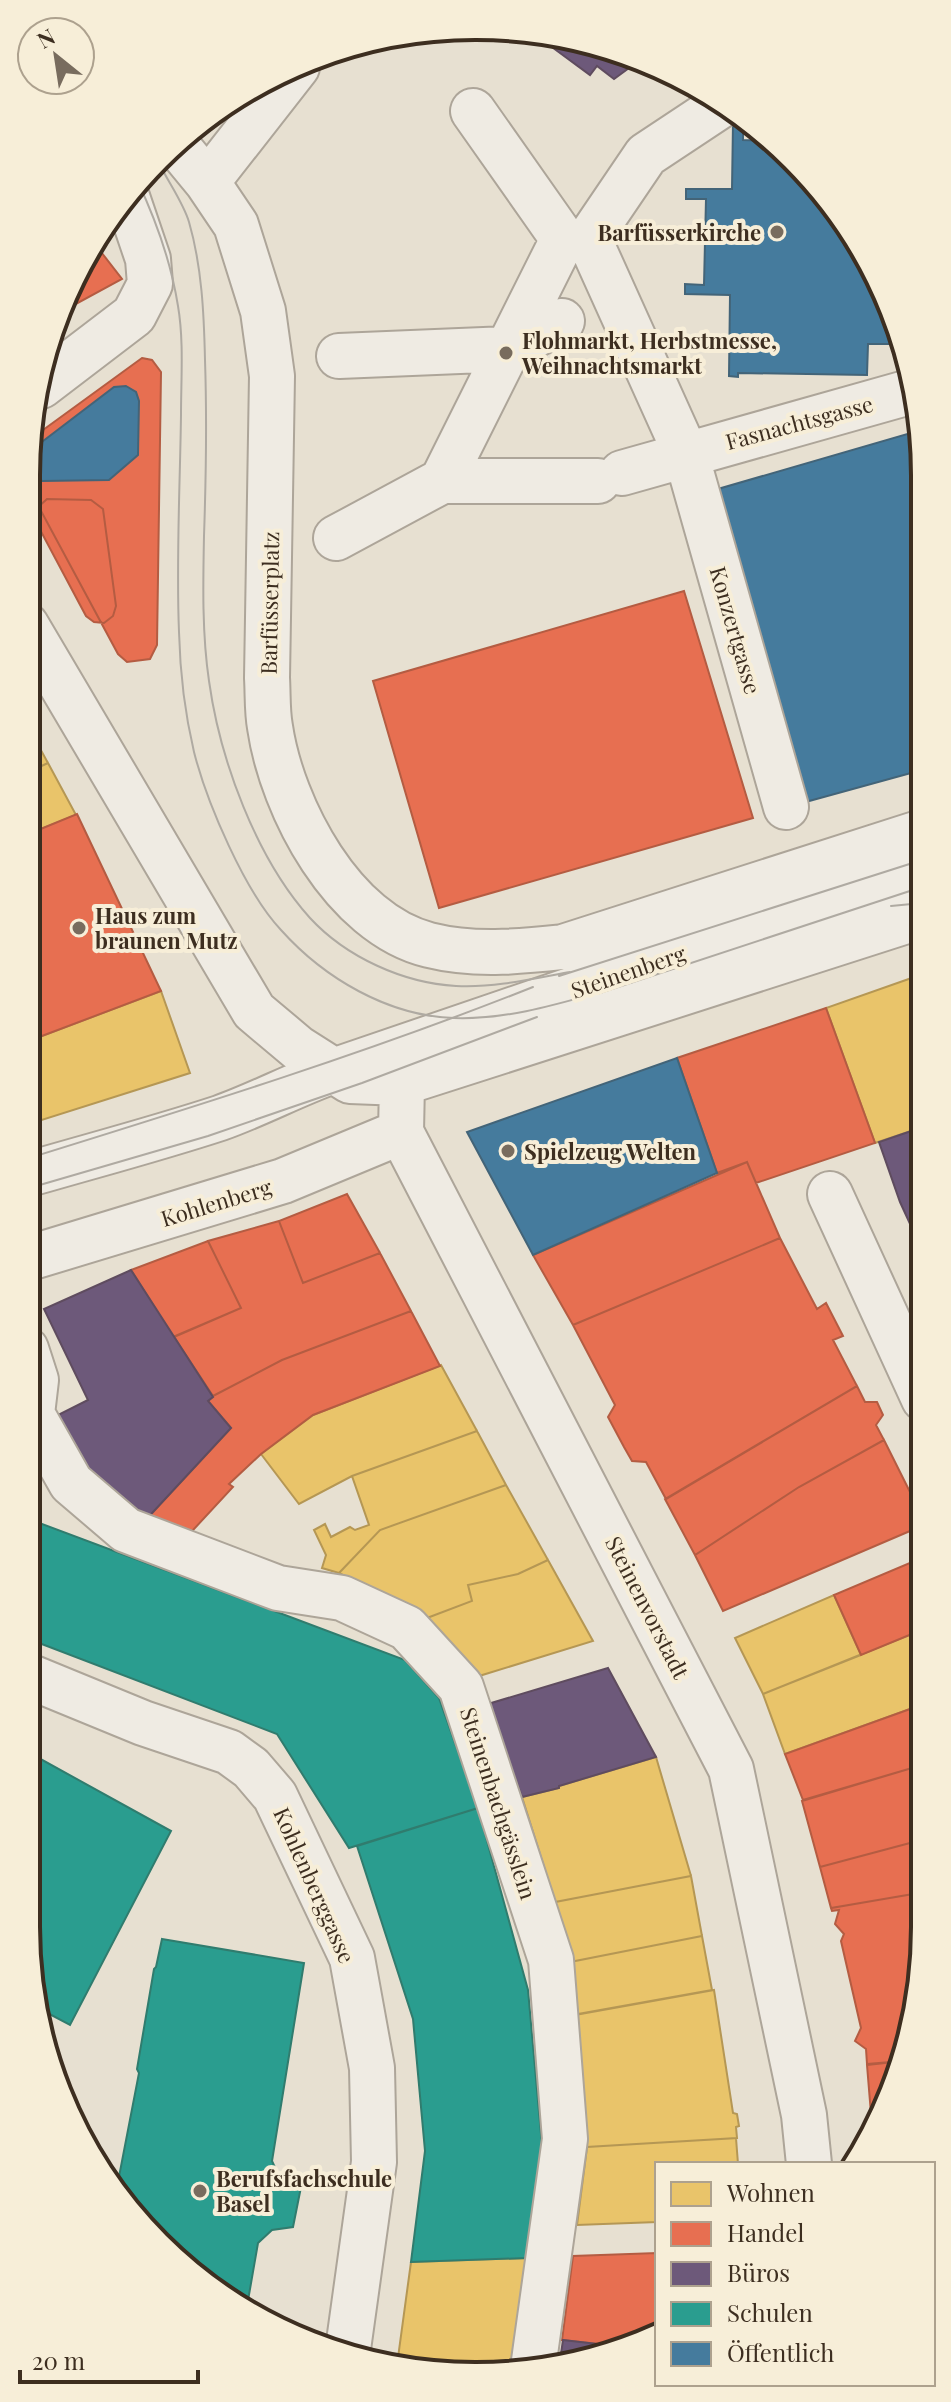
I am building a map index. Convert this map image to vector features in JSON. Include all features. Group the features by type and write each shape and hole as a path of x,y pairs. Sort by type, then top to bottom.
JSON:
{"street":[{"path":"207,182 283,85"},
{"path":"442,481 563,239 473,111"},
{"name":"Konzertgasse","path":"713,111 646,155 589,239 590,316 686,454 786,807"},
{"name":"Barfüsserplatz","path":"183,153 236,225 263,311 270,363 267,678 270,727 295,811 316,850 355,902 392,929 425,944 456,950"},
{"path":"51,378 134,315 150,284 148,259 131,209"},
{"path":"339,356 508,349 590,316"},
{"name":"Fasnachtsgasse","path":"686,454 903,394"},
{"path":"336,538 442,481 610,477 686,454"},
{"path":"40,649 254,1011 308,1068 362,1083 402,1083"},
{"name":"Steinenberg","path":"456,950 506,953 563,947 911,836"},
{"name":"Steinenberg","path":"308,1068 911,874"},
{"name":"Steinenberg","path":"402,1083 911,920"},
{"path":"40,1171 270,1100 308,1068"},
{"name":"Steinenvorstadt","path":"402,1083 401,1132 731,1769 804,2115 809,2162"},
{"name":"Kohlenberg","path":"40,1255 283,1181 401,1132"},
{"path":"830,1194 911,1371"},
{"name":"Steinenbachgässlein","path":"40,1428 71,1483 126,1530 278,1588 342,1598 407,1628 461,1687 551,1960 565,2139 534,2358"},
{"name":"Kohlenberggasse","path":"40,1681 143,1723 229,1752 251,1768 275,1796 352,1958 372,2068 374,2162 349,2343"}],"building: Wohnen":[{"path":"40,748 48,763 40,767"},
{"path":"48,763 76,815 40,829 40,767"},
{"path":"911,978 911,1131 875,1143 826,1008"},
{"path":"161,991 190,1073 40,1121 40,1037"},
{"path":"441,1365 477,1431 352,1476 299,1504 261,1454 313,1415"},
{"path":"477,1431 506,1485 380,1530 339,1573 322,1568 326,1555 314,1530 325,1524 331,1537 350,1527 355,1530 369,1525 352,1476"},
{"path":"506,1485 548,1560 518,1574 468,1585 472,1601 427,1618 339,1573 380,1530"},
{"path":"548,1560 593,1641 479,1676 427,1618 472,1601 468,1585 518,1574"},
{"path":"834,1595 861,1655 763,1694 735,1638"},
{"path":"911,1634 911,1709 785,1754 763,1694"},
{"path":"656,1757 691,1876 555,1902 522,1797"},
{"path":"691,1876 702,1936 570,1962 555,1902"},
{"path":"702,1936 712,1990 578,2014 570,1962"},
{"path":"714,1990 733,2113 737,2114 739,2126 736,2127 737,2138 587,2147 575,2015"},
{"path":"736,2138 738,2162 655,2162 655,2222 577,2225 587,2147"},
{"path":"528,2258 514,2360 447,2361 398,2355 411,2262"}],"building: Handel":[{"path":"101,252 122,279 75,304"},
{"path":"142,358 152,360 161,372 157,645 150,659 127,662 118,654 40,509 43,430"},
{"path":"47,499 91,500 103,509 116,606 113,616 104,623 94,622 86,616 40,530 40,505"},
{"path":"684,591 753,818 439,908 373,681"},
{"name":"Haus zum braunen Mutz","path":"77,814 161,991 40,1037 40,829"},
{"path":"826,1008 875,1143 756,1183 747,1162 717,1173 677,1058"},
{"path":"747,1162 780,1238 573,1325 533,1255"},
{"path":"347,1194 380,1253 303,1283 279,1221"},
{"path":"279,1221 303,1283 380,1253 411,1311 282,1360 213,1396 174,1337 241,1308 208,1241"},
{"path":"780,1238 817,1309 826,1303 843,1336 833,1340 857,1386 666,1499 646,1462 632,1461 624,1447 608,1417 615,1405 573,1325"},
{"path":"208,1241 241,1308 173,1337 131,1270"},
{"path":"411,1311 440,1366 313,1415 261,1454 229,1484 233,1487 181,1543 141,1525 231,1428 208,1401 213,1396 282,1360"},
{"path":"857,1386 865,1402 877,1402 883,1415 876,1425 884,1440 799,1487 695,1555 665,1499"},
{"path":"884,1440 911,1494 911,1531 723,1611 695,1555 799,1487"},
{"path":"911,1562 911,1634 861,1655 834,1595"},
{"path":"911,1709 911,1768 803,1800 785,1754"},
{"path":"911,1768 911,1843 820,1867 802,1801"},
{"path":"911,1843 911,1894 831,1908 820,1867"},
{"path":"911,1894 907,1983 889,2062 867,2064 866,2049 855,2041 861,2028 841,1941 844,1934 835,1924 839,1910 832,1911 831,1908"},
{"path":"889,2063 871,2109 867,2065"},
{"path":"655,2253 655,2323 598,2344 562,2340 573,2256"}],"building: Büros":[{"path":"552,47 629,68 614,79 597,66 590,75"},
{"path":"911,1131 911,1226 900,1202 879,1142"},
{"path":"131,1270 213,1397 208,1401 231,1428 141,1525 89,1478 46,1421 88,1400 44,1309"},
{"path":"608,1668 656,1757 522,1797 488,1704"},
{"path":"563,2340 598,2344 588,2347 561,2354"}],"building: Schulen":[{"path":"40,1523 405,1660 439,1698 478,1808 349,1848 277,1734 40,1643"},
{"path":"40,1759 171,1831 70,2025 49,2014 44,1983 40,1926"},
{"path":"478,1808 528,1990 542,2145 528,2258 411,2262 425,2151 413,2019 357,1846"},
{"path":"162,1939 304,1963 272,2161 278,2174 301,2187 293,2227 272,2230 258,2243 248,2298 188,2254 148,2214 119,2177"}],"building: Öffentlich":[{"name":"Barfüsserkirche","path":"733,124 743,132 743,140 754,140 803,188 853,258 878,309 890,344 868,344 867,375 738,373 738,377 729,376 730,295 685,294 685,284 704,285 706,199 686,199 686,189 732,189"},
{"path":"126,386 136,392 139,401 138,455 109,480 42,481 42,442 114,387"},
{"path":"909,434 911,773 802,803 711,491"},
{"path":"677,1058 717,1173 533,1255 467,1132"}],"tram line":[{"path":"164,172 189,222 202,291 206,404 204,609 209,681 222,743 243,807 257,837 273,867 310,918 341,945 377,966 416,980 456,986 499,984 570,972"},
{"path":"143,194 167,257 180,319 178,605 180,662 188,723 208,796 229,846 254,893 281,930 317,964 359,991 405,1010 429,1016 473,1018 532,1010 608,990"},
{"path":"559,976 911,864"},
{"path":"597,994 911,891"},
{"path":"891,906 911,904"},
{"path":"40,1155 345,1056 533,987"},
{"path":"40,1185 208,1136 362,1083 537,1017"}],"place":[{"name":"Barfüsserkirche","path":"777,232"},
{"name":"Flohmarkt, Herbstmesse, Weihnachtsmarkt","path":"506,353"},
{"name":"Haus zum braunen Mutz","path":"79,928"},
{"name":"Spielzeug Welten","path":"508,1151"},
{"name":"Berufsfachschule Basel","path":"200,2191"}]}
